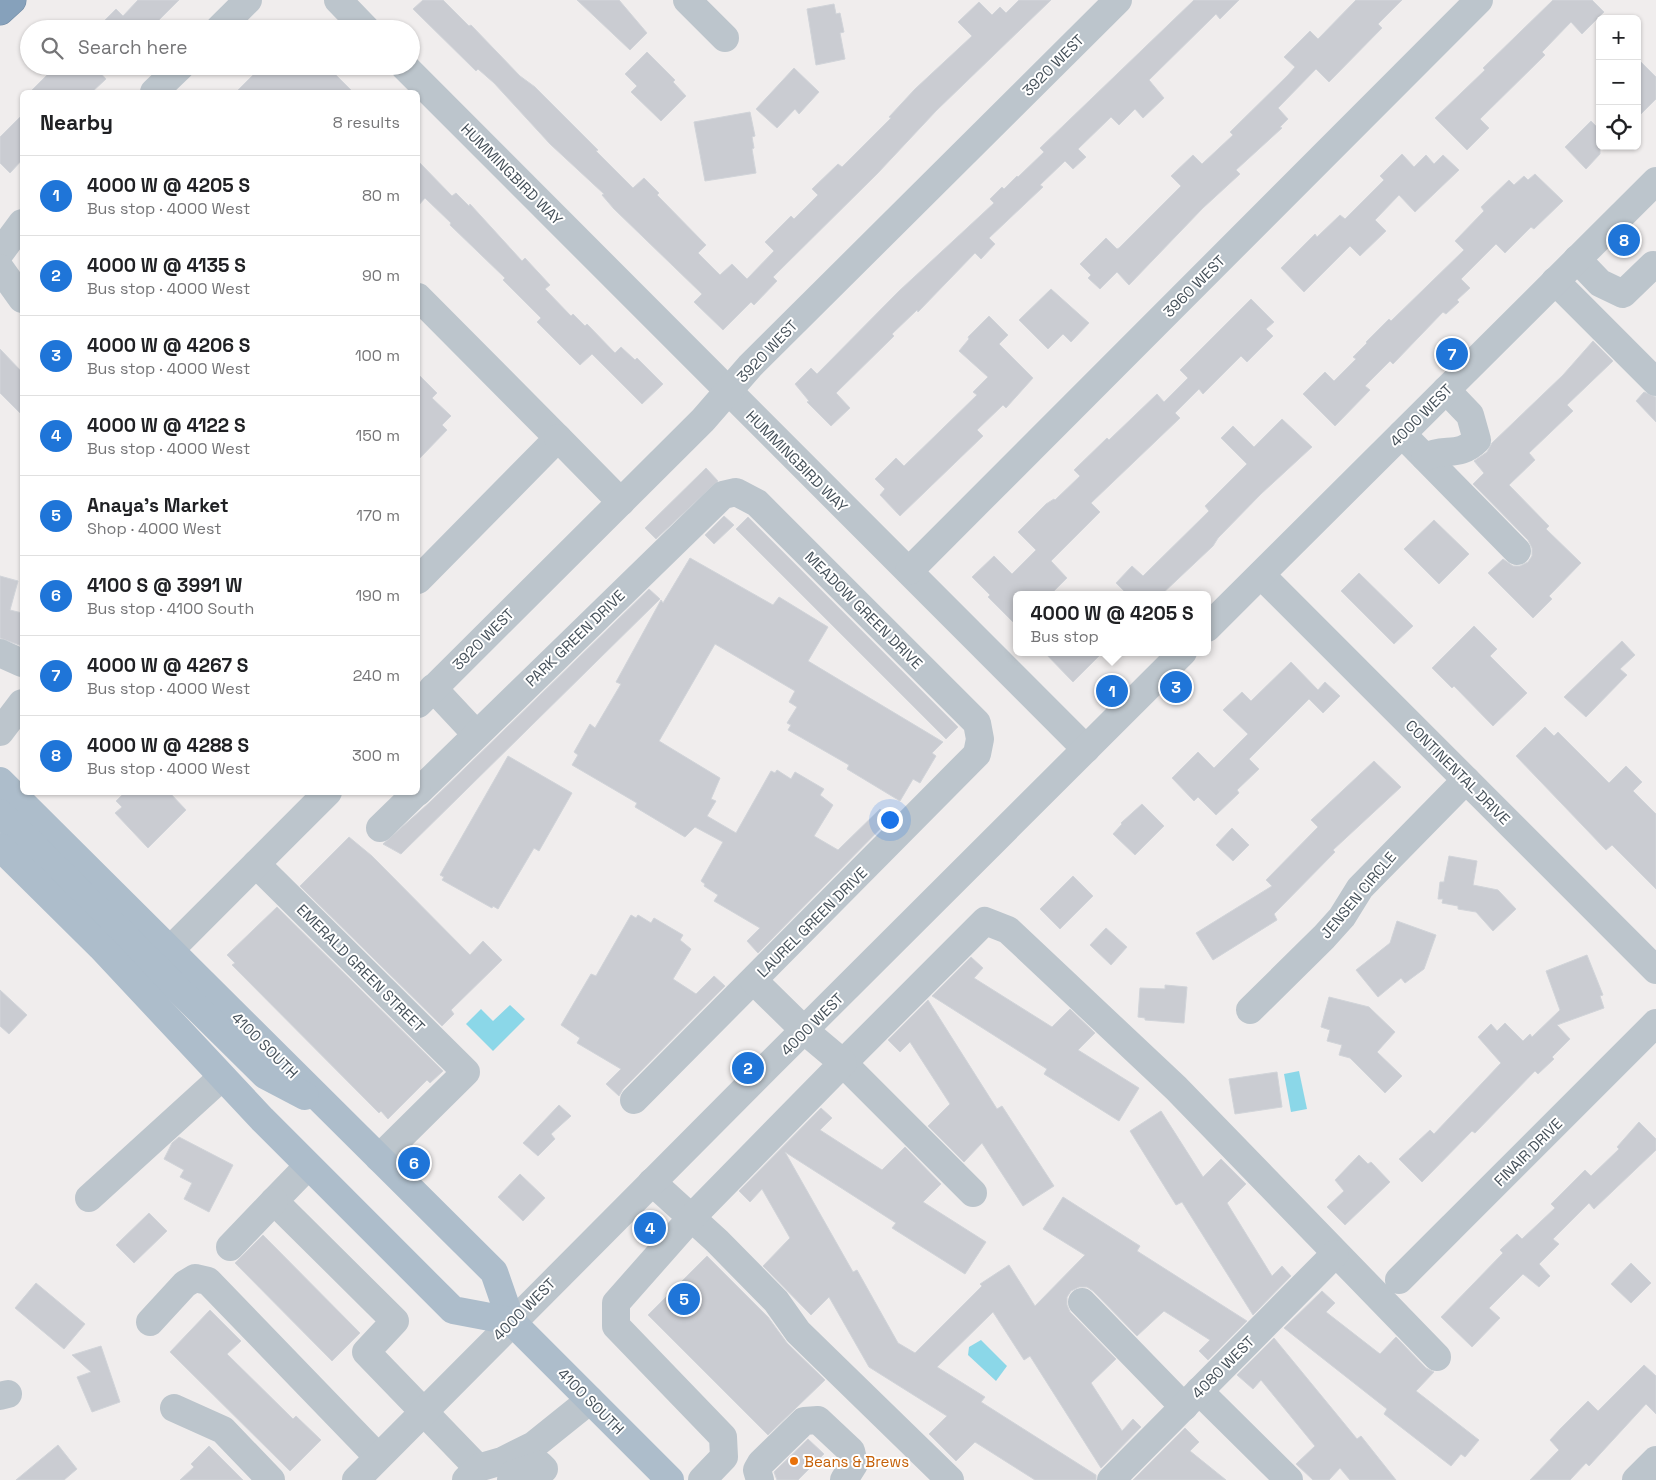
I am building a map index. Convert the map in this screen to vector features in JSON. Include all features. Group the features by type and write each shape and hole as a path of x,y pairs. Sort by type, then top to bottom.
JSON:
{"highway":[{"path":"0,11 12,0"}],"main road":[{"name":"4100 SOUTH","path":"0,781 494,1272 512,1321 667,1479"},
{"path":"0,813 265,1075 328,1108"},
{"path":"0,847 114,962 308,1166 453,1310 512,1321"}],"street":[{"path":"228,20 248,0"},
{"path":"338,0 357,20"},
{"path":"687,0 725,38"},
{"name":"3920 WEST","path":"422,696 703,420 750,366 1118,0"},
{"name":"3960 WEST","path":"909,571 1479,0"},
{"path":"156,90 172,75"},
{"name":"HUMMINGBIRD WAY","path":"413,75 1086,750"},
{"name":"4000 WEST","path":"1211,624 1577,259 1654,187"},
{"path":"0,253 20,226"},
{"path":"1577,259 1600,282 1623,294 1653,265"},
{"path":"0,268 20,296"},
{"path":"1555,281 1656,382"},
{"path":"420,299 621,502"},
{"path":"1425,457 1437,451 1457,453 1470,447 1477,440 1470,415 1446,390"},
{"path":"1402,434 1517,551"},
{"path":"420,578 558,438"},
{"name":"PARK GREEN DRIVE","path":"420,789 723,495 736,492"},
{"name":"MEADOW GREEN DRIVE","path":"736,492 757,502 970,716 977,724 980,738"},
{"name":"CONTINENTAL DRIVE","path":"1261,575 1656,970"},
{"path":"0,653 20,662"},
{"name":"4000 WEST","path":"356,1480 512,1321 1179,656"},
{"path":"422,696 476,734"},
{"path":"0,732 20,706"},
{"name":"LAUREL GREEN DRIVE","path":"634,1100 977,754 980,738"},
{"name":"JENSEN CIRCLE","path":"1250,1010 1324,937 1342,917 1365,882 1466,780"},
{"path":"170,950 325,795"},
{"name":"PARK GREEN DRIVE","path":"380,828 414,795"},
{"name":"EMERALD GREEN STREET","path":"256,864 466,1072 379,1158"},
{"path":"702,1480 724,1457 723,1437 616,1326 616,1303 692,1217 984,921 1008,930 1176,1088 1437,1358"},
{"path":"754,981 805,1031 843,1063 973,1193"},
{"name":"FINAIR DRIVE","path":"1399,1280 1656,1023"},
{"path":"89,1198 222,1077"},
{"path":"230,1247 308,1166"},
{"path":"652,1182 692,1217 776,1301 798,1332 950,1480"},
{"path":"274,1201 395,1321 366,1352 422,1412 498,1474"},
{"name":"4080 WEST","path":"1111,1480 1335,1254"},
{"path":"150,1322 185,1284 196,1278 208,1281 378,1458"},
{"path":"1082,1302 1192,1399 1289,1480"},
{"path":"498,1474 590,1400"},
{"path":"174,1408 223,1430 271,1480"},
{"path":"760,1480 758,1470 761,1463 804,1420 818,1420 851,1451 854,1464 850,1474 844,1480"},
{"path":"1636,1480 1656,1460"},
{"path":"498,1474 540,1465 544,1469"}],"water":[{"path":"510,1005 525,1019 493,1051 466,1024 481,1009 493,1021"},
{"path":"1299,1071 1307,1109 1291,1112 1284,1074"},
{"path":"981,1340 1007,1366 996,1381 968,1355 969,1347"}],"building":[{"path":"138,0 179,0 159,20 105,20 116,9 123,16"},
{"path":"423,0 443,0 469,26 471,25 520,76 535,87 598,150 596,151 633,188 644,178 659,193 657,195 706,245 698,253 720,275 732,264 747,279 774,251 765,242 791,216 794,219 818,195 812,189 838,164 842,167 891,118 889,117 915,89 972,36 958,22 979,2 992,15 1000,7 1006,13 1019,0 1051,0 936,111 877,174 773,277 777,281 754,305 751,302 723,330 694,302 702,294 614,209 602,195 604,194 550,144 494,83 478,69 476,71 413,9"},
{"path":"577,0 619,0 647,33 630,50"},
{"path":"1194,0 1239,0 1220,19 1216,14 1149,80 1164,98 1143,118 1135,109 1119,125 1111,117 1078,149 1086,157 1073,169 1065,161 1040,185 1043,187 989,238 995,244 981,259 975,253 918,312 917,310 892,334 894,336 836,393 850,408 831,426 807,402 809,401 795,384 811,368 817,374 899,291 994,203 990,199 1002,187 1004,189 1018,177 1044,152 1040,148"},
{"path":"1356,0 1402,0 1378,24 1382,28 1329,82 1316,69 1278,108 1288,119 1280,127 1282,128 1236,170 1240,174 1203,208 1129,285 1117,272 1100,289 1088,278 1091,275 1080,264 1106,238 1117,249 1119,248 1181,186 1171,176 1193,155 1202,164 1233,135 1230,132 1295,67 1284,57 1310,31 1318,39"},
{"path":"1553,0 1592,0 1604,12 1601,15 1596,15 1596,20 1582,34 1571,22 1542,52 1545,55 1480,119 1489,128 1467,150 1435,118 1485,70 1483,68"},
{"path":"834,4 836,14 840,13 844,32 840,33 845,59 816,65 807,9"},
{"path":"647,52 675,80 673,82 686,96 661,121 631,92 637,86 625,74"},
{"path":"1641,62 1656,77 1656,99 1641,114"},
{"path":"794,68 819,92 799,114 795,109 777,128 756,109"},
{"path":"47,75 102,75 106,79 94,90 32,90"},
{"path":"253,75 336,75 351,90 238,90"},
{"path":"750,112 755,136 752,137 754,148 752,149 756,173 705,181 694,122"},
{"path":"20,117 20,162 10,173 0,163 0,137"},
{"path":"1591,121 1596,126 1596,150 1600,150 1600,154 1586,169 1565,147"},
{"path":"1402,154 1414,167 1426,155 1434,164 1443,155 1459,170 1415,212 1399,195 1375,220 1386,231 1360,256 1350,246 1304,292 1281,268 1315,234 1317,237 1340,215 1345,219 1384,180 1380,176"},
{"path":"420,163 452,196 456,193 469,206 470,204 522,261 525,258 550,285 545,289 571,316 573,314 585,326 587,324 615,353 621,347 635,360 637,358 663,384 642,404 592,354 580,365 537,322 541,318 503,280 505,278 425,198 420,204"},
{"path":"1535,174 1563,201 1534,229 1531,227 1505,253 1496,244 1461,279 1470,288 1457,300 1459,302 1446,314 1443,312 1393,364 1390,361 1365,386 1370,390 1335,426 1303,394 1325,372 1334,381 1356,359 1353,357 1366,342 1389,319 1391,321 1464,250 1455,241 1484,211 1481,207 1509,180 1514,185 1524,176 1528,180"},
{"path":"1051,289 1089,323 1071,342 1063,334 1048,349 1019,320"},
{"path":"1251,299 1274,322 1266,329 1273,336 1247,362 1241,356 1203,394 1199,389 1175,413 1180,418 1091,503 1100,512 1051,561 1067,578 1054,591 1013,591 1013,622 988,597 990,595 972,577 994,556 1012,574 1036,550 1018,532 1046,504 1055,500 1080,476 1074,470 1107,438 1109,440 1157,394 1164,402 1188,378 1180,370"},
{"path":"989,316 1008,335 999,344 1033,378 1006,408 1003,405 977,430 983,436 900,516 880,495 885,489 875,479 896,458 904,466 977,395 973,392 988,377 959,351 969,339 968,337"},
{"path":"1593,341 1613,361 1567,405 1573,411 1529,453 1535,460 1509,485 1549,526 1546,529 1581,563 1549,596 1552,599 1533,618 1488,573 1503,559 1513,566 1520,566 1528,562 1532,556 1532,548 1528,540 1473,484 1484,473 1474,461 1487,452 1492,443 1563,375"},
{"path":"0,349 20,370 20,413 0,393"},
{"path":"420,376 437,393 432,398 451,416 442,425 447,430 420,458"},
{"path":"1644,392 1656,397 1656,422 1636,401"},
{"path":"1282,419 1312,447 1261,494 1218,538 1213,546 1165,591 1124,591 1116,583 1132,566 1143,576 1209,511 1205,506 1247,464 1221,438 1233,426 1254,447"},
{"path":"706,468 718,481 656,539 645,528"},
{"path":"724,516 734,525 714,544 705,535"},
{"path":"748,517 958,727 946,739 736,529"},
{"path":"1434,520 1469,554 1439,584 1404,549"},
{"path":"690,558 773,605 779,597 828,627 808,661 943,742 932,753 936,756 920,783 913,779 900,801 847,769 849,765 788,730 791,725 787,723 797,707 789,702 795,691 715,644 659,741 720,778 711,799 716,801 707,816 736,833 771,771 775,773 777,770 791,779 795,772 824,789 820,795 833,805 814,836 838,850 880,809 890,819 758,953 747,941 760,928 714,901 718,895 704,886 705,884 701,881 723,842 695,827 685,837 635,807 637,803 572,765 578,755 574,752 590,724 595,728 621,684 616,682 661,600 663,603"},
{"path":"1359,573 1413,626 1394,644 1341,591"},
{"path":"0,576 18,581 10,610 20,612 20,645 0,638"},
{"path":"649,589 660,599 401,854 383,844 429,803"},
{"path":"1474,626 1497,649 1490,656 1527,693 1493,726 1454,686 1452,688 1432,668"},
{"path":"1622,641 1635,655 1620,669 1627,675 1586,717 1564,697"},
{"path":"1048,656 1099,656 1073,682"},
{"path":"1291,662 1318,690 1325,682 1340,696 1323,713 1309,699 1249,759 1259,769 1237,790 1239,793 1216,815 1198,797 1194,801 1172,778 1198,752 1214,768 1248,734 1223,710 1242,692 1251,701"},
{"path":"1545,727 1554,736 1558,732 1609,783 1626,766 1642,782 1633,791 1656,814 1656,889 1612,845 1606,850 1516,756"},
{"path":"508,756 572,793 539,851 534,848 498,909 493,906 492,908 442,880 444,877 440,875"},
{"path":"1374,761 1401,787 1333,850 1335,852 1274,914 1277,920 1213,960 1196,933 1272,886 1266,880 1318,827 1311,820"},
{"path":"122,795 172,795 186,810 148,848 115,813 122,807 116,801"},
{"path":"1142,804 1164,826 1135,855 1113,834 1121,823"},
{"path":"1232,828 1249,845 1233,861 1216,845"},
{"path":"349,837 372,856 470,955 483,941 502,960 451,1010 454,1014 442,1026 300,886"},
{"path":"1449,856 1477,861 1473,885 1498,890 1516,909 1493,931 1476,912 1458,909 1458,906 1442,903 1443,899 1438,899 1440,882 1444,882"},
{"path":"1073,876 1093,896 1060,929 1040,909"},
{"path":"277,907 443,1071 430,1083 427,1080 388,1119 381,1111 379,1113 232,965 235,963 227,955"},
{"path":"631,915 636,918 638,915 651,923 654,918 683,935 680,940 691,949 673,979 696,994 714,976 725,986 623,1089 619,1096 606,1084 621,1069 577,1043 580,1038 561,1025 591,974 596,976"},
{"path":"1397,921 1436,935 1424,969 1405,983 1401,978 1378,997 1356,970 1390,943"},
{"path":"1106,928 1127,947 1111,965 1090,945"},
{"path":"1587,955 1603,995 1600,996 1604,1008 1557,1025 1570,1039 1552,1057 1554,1059 1538,1074 1535,1071 1475,1133 1472,1131 1422,1182 1399,1159 1430,1130 1434,1134 1501,1063 1478,1037 1491,1024 1497,1031 1505,1023 1523,1041 1530,1034 1532,1037 1560,1010 1546,971"},
{"path":"971,957 983,968 974,978 1052,1027 1070,1009 1095,1033 1078,1050 1139,1088 1119,1121 1044,1074 1047,1069 932,996"},
{"path":"1165,985 1187,987 1184,1023 1145,1020 1145,1018 1138,1017 1140,988 1165,989"},
{"path":"0,990 27,1015 9,1034 0,1026"},
{"path":"1329,997 1369,1007 1395,1032 1377,1052 1402,1076 1385,1093 1350,1058 1339,1055 1342,1045 1327,1041 1330,1030 1321,1027"},
{"path":"928,1000 997,1109 1002,1106 1054,1186 1023,1206 982,1143 964,1162 928,1126 950,1104 910,1042 900,1052 888,1040"},
{"path":"1277,1072 1282,1107 1235,1114 1229,1079"},
{"path":"559,1105 571,1116 551,1134 555,1139 538,1156 523,1143"},
{"path":"821,1108 832,1118 820,1130 882,1170 905,1147 941,1184 923,1202 986,1242 965,1274 892,1228 896,1223 785,1152 853,1272 857,1270 898,1343 915,1353 982,1286 980,1284 1009,1265 1035,1306 1085,1255 1043,1229 1063,1197 1140,1246 1137,1251 1247,1321 1208,1360 1199,1351 1210,1340 1164,1311 1137,1336 1093,1291 1087,1287 1079,1287 1071,1291 1067,1297 1067,1305 1070,1312 1116,1359 1091,1383 1122,1431 1133,1419 1141,1427 1101,1468 1030,1356 1024,1360 993,1312 937,1367 985,1397 981,1402 1096,1475 1096,1480 1035,1480 975,1442 956,1461 929,1434 947,1416 869,1367 829,1297 811,1315 763,1266 790,1238 762,1189 750,1202 739,1191"},
{"path":"1161,1111 1203,1177 1221,1159 1246,1184 1227,1203 1272,1276 1282,1266 1291,1276 1253,1315 1182,1202 1176,1205 1130,1131"},
{"path":"1639,1122 1656,1139 1656,1150 1594,1209 1589,1203 1553,1239 1559,1244 1539,1264 1550,1276 1539,1287 1523,1274 1489,1308 1500,1318 1472,1347 1441,1317 1503,1253 1500,1250 1517,1234 1522,1239 1555,1208 1551,1204 1585,1170 1591,1176 1619,1149 1617,1147"},
{"path":"179,1137 233,1165 209,1212 184,1199 192,1183 180,1177 184,1170 164,1159 172,1143"},
{"path":"1359,1155 1368,1164 1371,1162 1390,1182 1345,1225 1327,1207 1344,1191 1335,1180"},
{"path":"520,1174 545,1198 523,1221 498,1197"},
{"path":"149,1213 167,1231 134,1263 116,1245"},
{"path":"263,1235 360,1333 332,1361 235,1263"},
{"path":"707,1256 768,1317 787,1343 825,1380 768,1435 648,1315"},
{"path":"1631,1263 1651,1283 1631,1303 1611,1284"},
{"path":"36,1283 85,1324 64,1349 15,1308"},
{"path":"1322,1291 1335,1303 1326,1312 1380,1354 1396,1337 1426,1368 1434,1372 1416,1391 1479,1440 1465,1457 1461,1454 1451,1466 1384,1414 1387,1409 1284,1328"},
{"path":"210,1310 241,1341 227,1354 293,1419 296,1416 321,1440 290,1471 170,1352"},
{"path":"1274,1338 1357,1439 1361,1436 1396,1480 1350,1480 1340,1468 1329,1480 1313,1480 1296,1464 1315,1446 1261,1380 1253,1389 1237,1375"},
{"path":"101,1346 120,1402 92,1412 77,1377 91,1372 72,1355"},
{"path":"1644,1365 1656,1376 1656,1414 1646,1404 1589,1466 1586,1463 1570,1480 1530,1480 1559,1450 1550,1440 1561,1428 1588,1401 1598,1411"},
{"path":"1185,1428 1199,1442 1190,1451 1226,1480 1133,1480"},
{"name":"Beans & Brews","path":"808,1439 824,1454 798,1480 777,1480 774,1472"},
{"path":"58,1445 77,1469 64,1480 16,1480"},
{"path":"209,1446 243,1480 180,1480 194,1467 191,1464"}],"place":[{"name":"4000 W @ 4288 S","path":"1624,240"},
{"name":"4000 W @ 4267 S","path":"1452,354"},
{"name":"4000 W @ 4206 S","path":"1176,687"},
{"name":"4000 W @ 4205 S","path":"1112,691"},
{"name":"4000 W @ 4135 S","path":"748,1068"},
{"name":"4100 S @ 3991 W","path":"414,1163"},
{"name":"4000 W @ 4122 S","path":"650,1228"},
{"name":"Anaya's Market","path":"684,1299"},
{"name":"Beans & Brews","path":"794,1461"}]}
